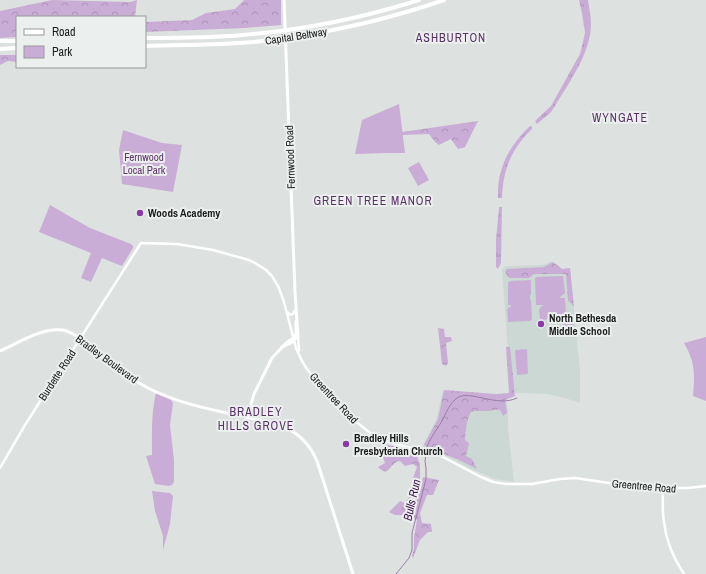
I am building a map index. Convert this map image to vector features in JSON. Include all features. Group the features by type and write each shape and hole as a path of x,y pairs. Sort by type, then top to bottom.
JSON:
{"highway":[{"name":"Capital Beltway","path":"146,38 219,36 290,30 356,17 419,0"},
{"name":"Capital Beltway","path":"146,46 230,44 292,37 364,23 444,0"},
{"path":"0,41 16,41"},
{"path":"0,49 16,48"}],"main road":[{"name":"Fernwood Road","path":"284,0 294,292 296,309 296,334 294,340"},
{"name":"Fernwood Road","path":"296,315 298,336"},
{"name":"Bradley Boulevard","path":"0,351 34,335 47,331 66,331 80,339 119,370 137,382 155,391 196,405 276,424 288,429 300,437 310,448 318,465 353,574"},
{"path":"247,418 254,394 272,358 286,343 294,340 298,336"}],"street":[{"name":"Greentree Road","path":"141,242 177,244 203,248 242,258 255,263 266,270 274,280 281,294 298,353 304,366 351,418 364,429 387,442 428,452 445,458 481,477 494,482 506,484 532,484 565,478 575,478 663,488 682,489 706,486"},
{"name":"Burdette Road","path":"0,468 25,425 141,242"},
{"path":"286,312 291,315 296,309"},
{"path":"298,336 298,353"},
{"path":"663,488 663,516 665,528 673,555 684,574"}],"shaded area":[{"name":"North Bethesda Middle School","path":"551,261 562,269 570,268 580,372 580,403 547,394 511,392 502,269 507,266 541,265"},
{"path":"443,391 505,396 508,408 508,428 514,482 495,479 475,471 443,454 423,448 423,445 436,420"}],"green space":[{"path":"52,0 130,2 137,0 135,16 16,16 16,37 0,38 0,11"},
{"path":"244,0 281,0 281,25 146,32 146,22 192,20 206,13 235,9"},
{"path":"579,0 588,0 591,25 587,46 573,77 555,106 551,112 537,124 535,121 551,106 580,54 585,33"},
{"path":"0,55 16,55 16,62 8,61 0,65"},
{"path":"399,104 405,153 355,154 362,120"},
{"path":"478,121 465,147 458,149 451,139 439,145 429,134 402,135 402,132"},
{"path":"530,126 532,129 519,144 506,169 502,198 498,198 498,187 502,167 506,158 516,141"},
{"name":"Fernwood Local Park","path":"123,130 162,143 182,145 173,192 122,184 119,150"},
{"path":"419,162 429,180 418,186 408,168"},
{"path":"50,205 90,228 131,244 133,248 122,266 102,258 91,282 81,278 91,253 39,232"},
{"path":"499,207 502,207 501,263 498,269 496,267 496,240"},
{"path":"553,262 562,269 570,268 574,307 568,300 566,274 534,274 529,278 509,278 505,272 507,269 544,267"},
{"path":"563,276 565,293 559,298 565,298 566,317 540,320 539,309 543,305 536,305 536,277"},
{"path":"531,280 530,300 532,319 530,321 508,322 507,309 511,305 508,305 508,283 510,281"},
{"path":"573,320 574,332 564,333 563,321"},
{"path":"438,328 444,329 445,337 451,337 452,341 446,343 448,363 446,366 442,364"},
{"path":"706,337 706,401 693,396 694,381 692,362 684,343"},
{"path":"506,347 510,347 515,396 505,400 507,413 503,416 500,410 473,411 469,415 467,422 465,440 469,443 466,456 472,459 477,469 457,459 429,449 424,445 438,419 444,390 496,394 509,393"},
{"path":"527,349 528,374 517,375 515,350"},
{"path":"156,393 171,400 173,403 170,425 174,460 174,482 169,486 155,484 146,456 152,455 153,416"},
{"path":"385,444 415,452 420,464 420,479 413,478 417,467 413,464 405,466 400,461 396,462 387,471 378,467 385,463 380,450"},
{"path":"423,477 439,480 433,495 427,495 420,513 422,523 431,524 432,532 428,532 420,540 413,558 414,537 417,520 411,517 395,515 389,512 400,501 405,503 411,494 419,494"},
{"path":"152,491 170,493 173,496 170,524 163,550 163,536 155,511"}],"waterway":[{"name":"Bulls Run","path":"426,450 448,408 457,398 469,396 501,401 509,401 517,398"},
{"name":"Bulls Run","path":"396,574 409,558 412,550 412,533 426,479 426,454"}],"place":[{"name":"Woods Academy","path":"140,213"},
{"name":"North Bethesda Middle School","path":"541,324"},
{"name":"Bradley Hills Presbyterian Church","path":"346,444"}],"district":[{"name":"ASHBURTON","path":"451,38"},
{"name":"WYNGATE","path":"620,118"},
{"name":"GREEN TREE MANOR","path":"373,201"},
{"name":"BRADLEY HILLS GROVE","path":"256,419"}]}
